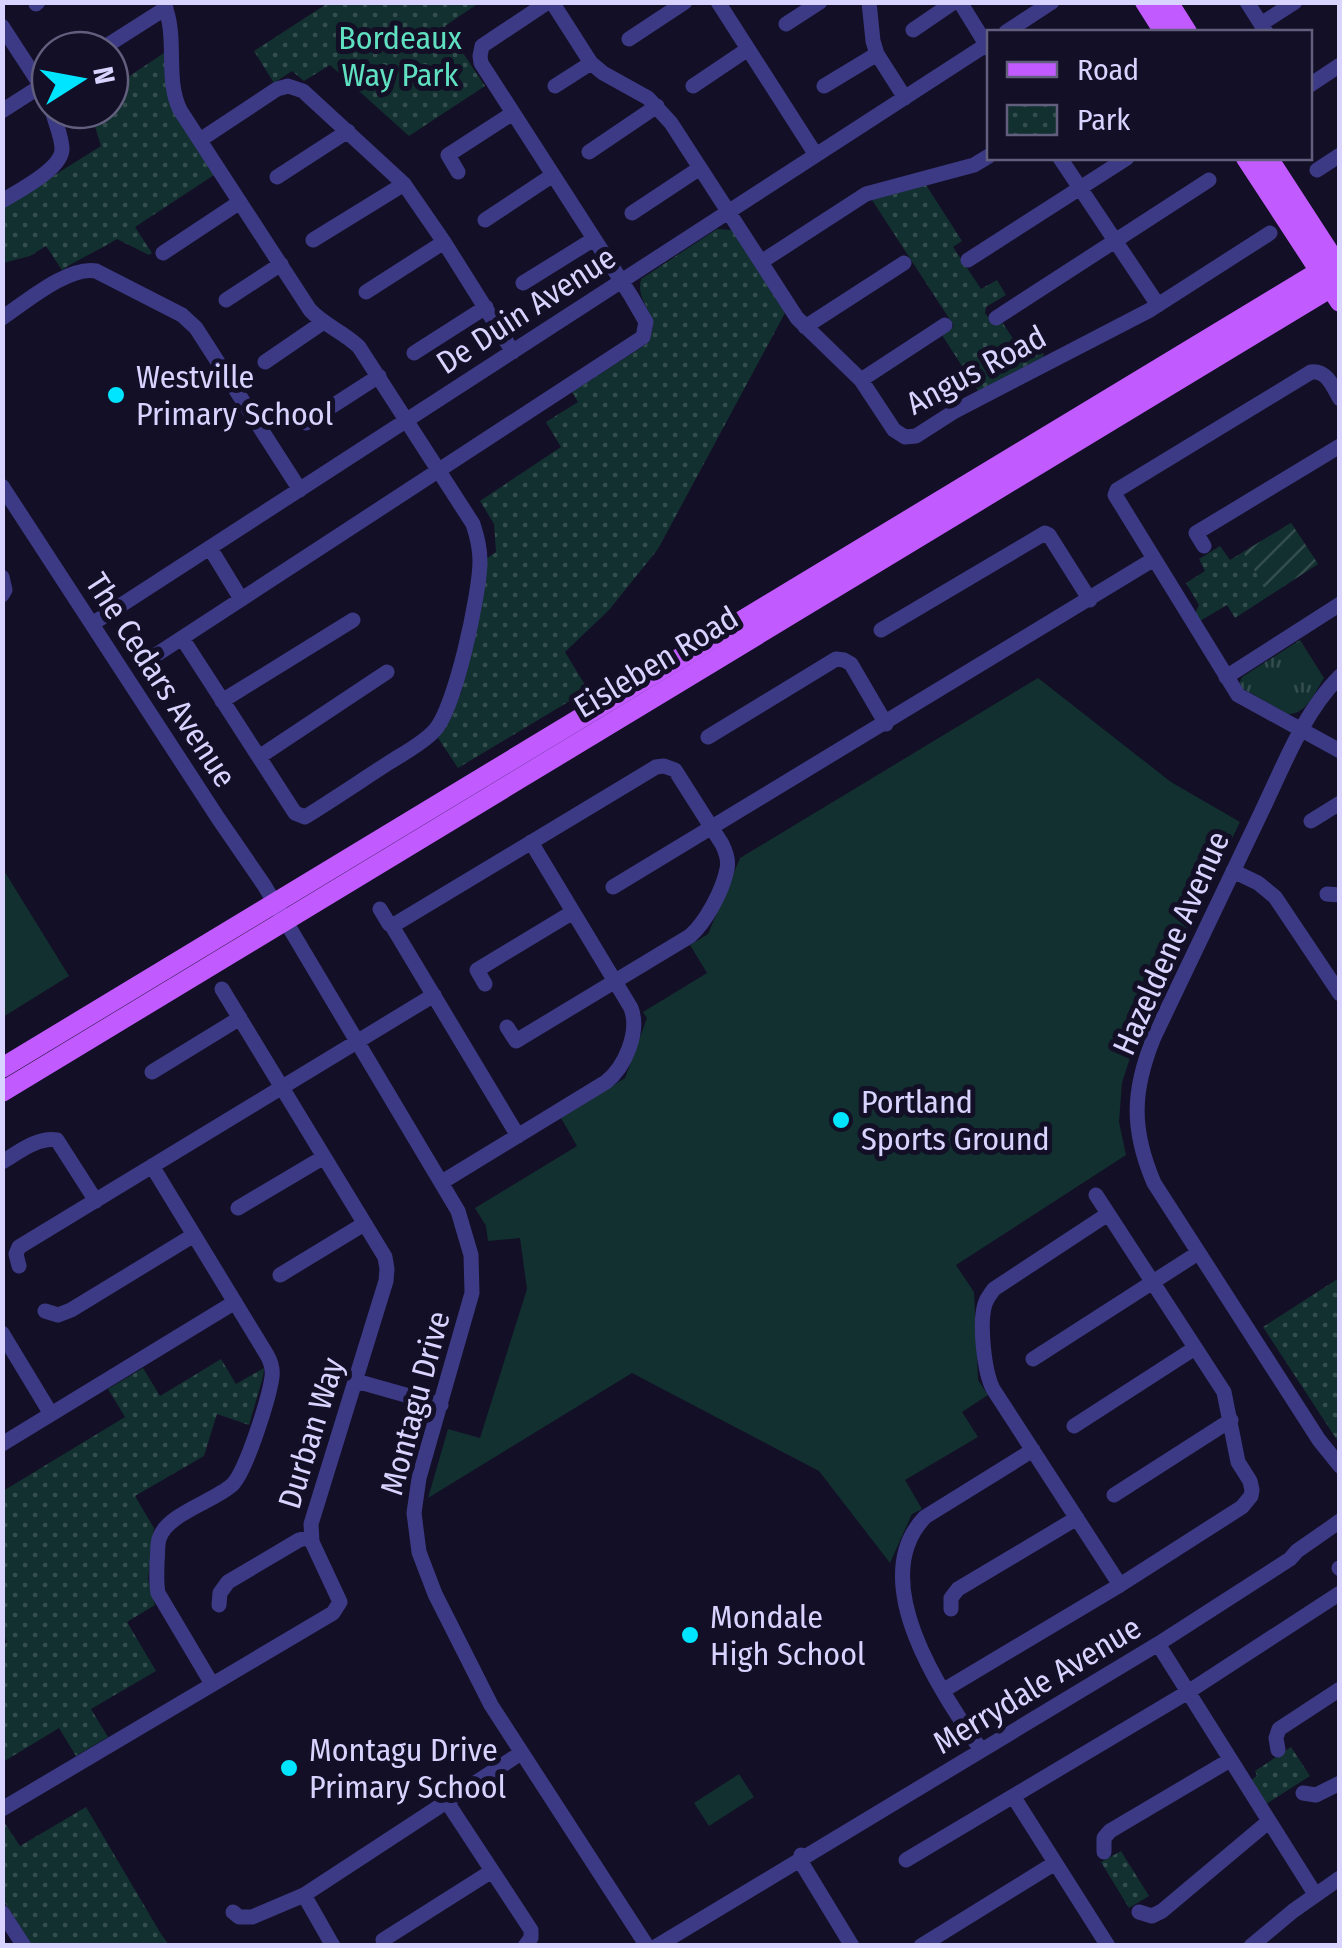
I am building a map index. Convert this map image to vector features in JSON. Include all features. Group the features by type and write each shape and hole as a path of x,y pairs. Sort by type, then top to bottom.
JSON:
{"main road":[{"path":"1145,2 1163,30"},
{"path":"1168,2 1186,30"},
{"path":"1248,160 1335,276"},
{"path":"1269,160 1335,276"},
{"name":"Eisleben Road","path":"2,1092 279,913 1335,276"},
{"name":"Eisleben Road","path":"2,1068 279,913"}],"street":[{"path":"142,664 643,337 646,322 482,67 482,46 550,2 592,63 657,106 589,152"},
{"path":"629,39 685,2"},
{"path":"718,2 816,155"},
{"path":"786,24 820,2"},
{"path":"870,2 877,54 905,98"},
{"path":"913,30 957,2 987,42"},
{"path":"1009,30 1052,2"},
{"path":"1248,2 1264,28 1295,2"},
{"path":"128,30 164,5 175,98 310,310 359,346 440,470 478,538 478,582 452,699 435,731 306,817 295,813 182,638"},
{"path":"2,26 30,68"},
{"name":"De Duin Avenue","path":"92,624 987,46"},
{"path":"693,86 748,49"},
{"path":"824,86 877,54"},
{"path":"555,86 592,63"},
{"path":"1312,83 1340,65"},
{"path":"200,140 278,89 288,86 303,91 414,196 513,352"},
{"path":"2,112 30,94"},
{"name":"Angus Road","path":"657,106 805,327 861,380 901,436 916,436 955,411 1158,305 1270,233"},
{"path":"458,172 448,155 513,113"},
{"path":"2,201 60,160 62,145 58,130"},
{"path":"276,177 348,131"},
{"path":"1316,170 1340,155"},
{"path":"761,262 870,192 968,167 987,158"},
{"path":"1061,160 1158,305"},
{"path":"968,260 1124,160"},
{"path":"632,213 700,168"},
{"path":"485,220 553,175"},
{"path":"996,318 1209,180"},
{"path":"313,240 404,184"},
{"path":"163,253 240,202"},
{"path":"523,283 594,239"},
{"path":"366,292 444,242"},
{"path":"805,327 904,263"},
{"path":"226,300 281,264"},
{"path":"2,318 70,274 85,269 182,315 196,328 300,490"},
{"path":"414,353 486,308"},
{"path":"265,362 322,322"},
{"path":"861,380 944,325"},
{"path":"1340,398 1326,376 1312,372 1115,493 1238,695 1340,752"},
{"path":"306,424 378,376"},
{"path":"1204,546 1196,533 1340,446"},
{"name":"The Cedars Avenue","path":"4,492 279,913"},
{"path":"881,630 1045,533 1090,600"},
{"path":"210,548 241,600"},
{"path":"613,888 1154,559"},
{"path":"2,578 6,590 2,595"},
{"path":"1226,678 1340,604"},
{"path":"222,701 353,620"},
{"path":"708,737 836,659 851,664 886,724"},
{"path":"259,757 387,672"},
{"name":"Hazeldene Avenue","path":"1340,676 1301,729 1154,1037 1143,1064 1136,1102 1138,1139 1154,1184 1340,1478"},
{"path":"392,926 656,768 664,766 678,773 725,849 728,863 706,919 690,936 516,1041 507,1027"},
{"path":"1311,821 1340,802"},
{"path":"442,1182 606,1082 618,1070 635,1024 632,1008 531,842"},
{"path":"1233,871 1258,882 1275,897 1340,994"},
{"path":"380,909 518,1136"},
{"path":"484,984 477,970 573,912"},
{"name":"Montagu Drive","path":"279,913 442,1182 466,1230 471,1255 470,1303 416,1494 414,1513 424,1568 490,1705 648,1946"},
{"name":"Durban Way","path":"2,1810 333,1613 340,1602 311,1537 311,1524 387,1275 385,1257 222,989"},
{"path":"19,1266 16,1254 20,1246 434,995"},
{"path":"152,1072 240,1018"},
{"path":"2,1162 38,1141 57,1140 96,1201"},
{"path":"238,1208 324,1157"},
{"path":"152,1166 272,1368 243,1469 234,1484 170,1523 158,1543 156,1584 160,1598 212,1684"},
{"path":"944,1690 1120,1585 1247,1503 1250,1496 1251,1485 1238,1462 1224,1392 1096,1195"},
{"path":"1108,1214 1002,1283 986,1302 984,1320 988,1377 993,1389 1120,1585"},
{"path":"280,1275 364,1224"},
{"path":"45,1311 58,1315 71,1310 194,1235"},
{"path":"1032,1359 1198,1253"},
{"path":"2,1444 235,1302"},
{"path":"5,1343 52,1414"},
{"path":"1074,1426 1195,1348"},
{"path":"356,1381 441,1405"},
{"path":"1114,1495 1231,1420"},
{"name":"Hazeldene Avenue","path":"1322,1444 1340,1466"},
{"path":"981,1750 925,1658 914,1632 903,1584 904,1552 912,1534 931,1512 1033,1450"},
{"path":"951,1609 950,1598 958,1589 1077,1518"},
{"name":"Merrydale Avenue","path":"658,1946 1158,1644 1290,1559 1340,1521"},
{"name":"Merrydale Avenue","path":"1290,1559 1340,1533"},
{"path":"219,1605 220,1593 228,1582 299,1540 311,1537"},
{"path":"906,1860 1188,1692 1340,1593"},
{"path":"1158,1644 1315,1894"},
{"path":"1278,1750 1278,1729 1340,1689"},
{"path":"233,1912 239,1917 252,1917 304,1895 521,1753"},
{"path":"1104,1852 1104,1838 1110,1830 1230,1760"},
{"path":"1302,1792 1316,1795 1340,1783"},
{"path":"1013,1796 1108,1946"},
{"path":"447,1802 530,1927 532,1936 524,1946"},
{"path":"1139,1912 1152,1916 1162,1911 1268,1822"},
{"path":"804,1856 804,1867 852,1946"},
{"name":"Merrydale Avenue","path":"648,1946 734,1890 782,1863 804,1856"},
{"path":"921,1946 1055,1863"},
{"path":"383,1940 492,1870"},
{"path":"1251,1946 1340,1878"},
{"path":"304,1895 333,1946"},
{"path":"2,1912 8,1933 24,1946"}],"green space":[{"name":"Bordeaux Way Park","path":"328,3 479,3 445,26 485,86 409,136 330,65 304,81 292,71 274,83 254,51"},
{"path":"164,53 214,175 135,227 152,253 149,255 117,239 62,270 46,246 30,256 3,263 2,208 101,146 96,130 130,130 130,76"},
{"path":"926,185 962,241 953,247 981,289 997,280 1006,295 986,307 985,313 993,323 1002,322 1016,343 1031,334 1044,354 978,391 942,335 954,326 872,200"},
{"path":"717,229 733,230 785,313 658,549 609,610 565,652 588,690 458,768 438,738 461,693 486,578 486,559 496,552 494,524 480,501 561,447 546,422 578,402 572,392 645,345 651,335 652,318 642,297 641,279"},
{"path":"1291,523 1318,564 1235,618 1227,605 1200,621 1195,613 1199,605 1186,583 1205,571 1199,559 1220,546 1230,560"},
{"path":"1291,523 1318,564 1270,595 1243,552"},
{"path":"1300,640 1324,678 1300,711 1288,714 1239,684 1242,677"},
{"name":"Portland Sports Ground","path":"1038,678 1171,782 1240,822 1136,1039 1122,1083 1119,1122 1126,1155 956,1265 974,1292 978,1380 988,1395 962,1412 978,1437 905,1480 922,1509 912,1514 890,1563 819,1471 632,1373 428,1498 448,1429 480,1438 527,1289 520,1238 488,1241 486,1226 475,1208 577,1146 561,1118 625,1078 647,1018 643,1012 707,973 690,945 708,934 740,858"},
{"path":"3,869 69,976 2,1017"},
{"path":"1339,1278 1339,1443 1263,1327"},
{"path":"221,1359 236,1384 264,1368 249,1425 217,1414 204,1456 135,1496 154,1528 148,1579 155,1605 127,1622 156,1671 91,1709 108,1737 76,1756 59,1728 3,1762 2,1645 7,1642 2,1632 3,1491 125,1417 108,1389 143,1368 160,1396"},
{"path":"1291,1747 1310,1776 1266,1804 1251,1780 1257,1776 1255,1771"},
{"path":"739,1774 754,1797 709,1826 694,1803"},
{"path":"86,1807 169,1945 32,1945 3,1900 2,1819 20,1846"},
{"path":"1121,1851 1149,1896 1129,1908 1101,1862"}],"place":[{"name":"Westville Primary School","path":"116,395"},
{"name":"Portland Sports Ground","path":"841,1120"},
{"name":"Mondale High School","path":"690,1635"},
{"name":"Montagu Drive Primary School","path":"289,1768"}]}
